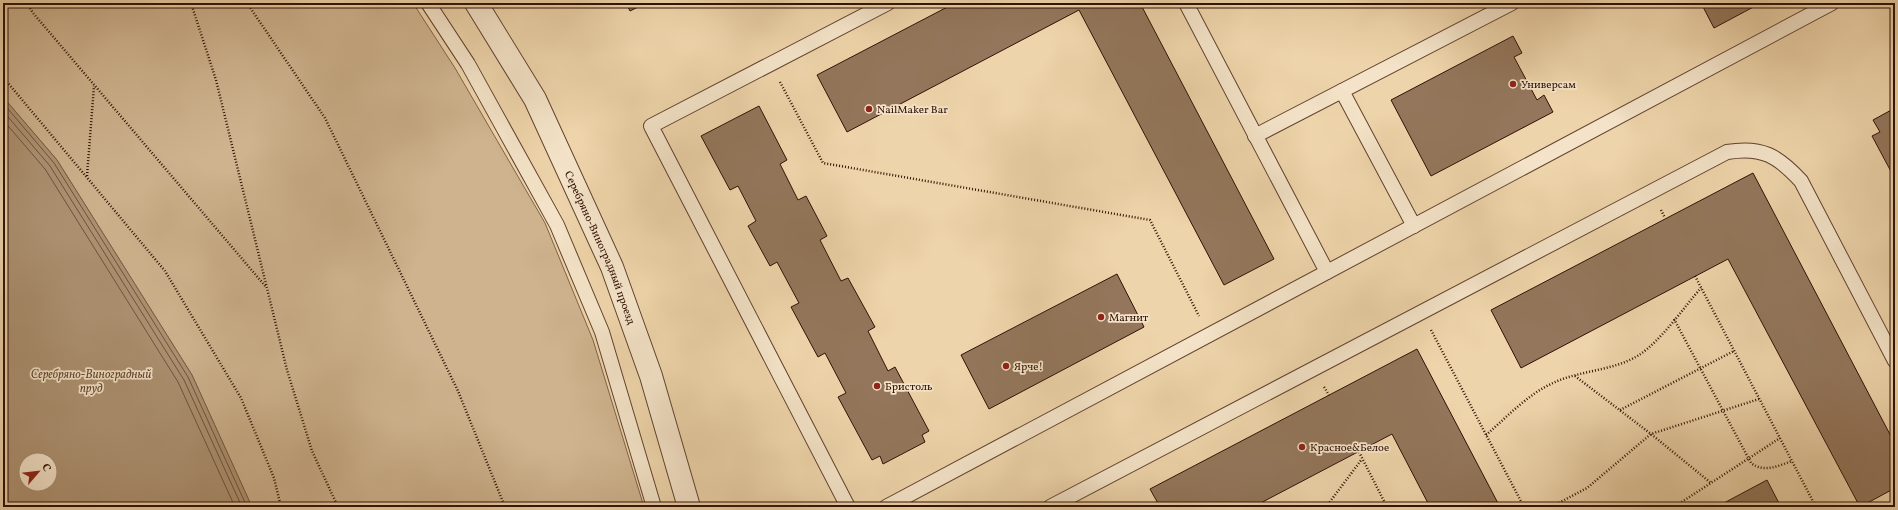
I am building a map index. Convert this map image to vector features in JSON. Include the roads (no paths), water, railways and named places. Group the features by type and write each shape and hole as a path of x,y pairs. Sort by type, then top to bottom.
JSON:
{"street":[{"name":"Серебряно-Виноградный проезд","path":"476,3 535,99 612,267 651,376 689,507"}],"lane":[{"path":"428,3 468,64 557,225 602,332 654,507"},
{"path":"848,507 651,126 888,3"},
{"path":"1186,3 1327,272"},
{"path":"1255,136 1512,3"},
{"path":"886,507 1832,3"},
{"path":"1342,91 1414,226"},
{"path":"1050,507 1727,152 1754,150 1770,155 1785,164 1801,181 1895,361"}],"water":[{"name":"Серебряно-Виноградный пруд","path":"3,97 57,160 192,375 252,507 3,507"}],"place":[{"name":"Универсам","path":"1513,84"},
{"name":"NailMaker Bar","path":"869,109"},
{"name":"Магнит","path":"1101,317"},
{"name":"Ярче!","path":"1006,366"},
{"name":"Бристоль","path":"877,386"},
{"name":"Красное&Белое","path":"1302,447"}]}
